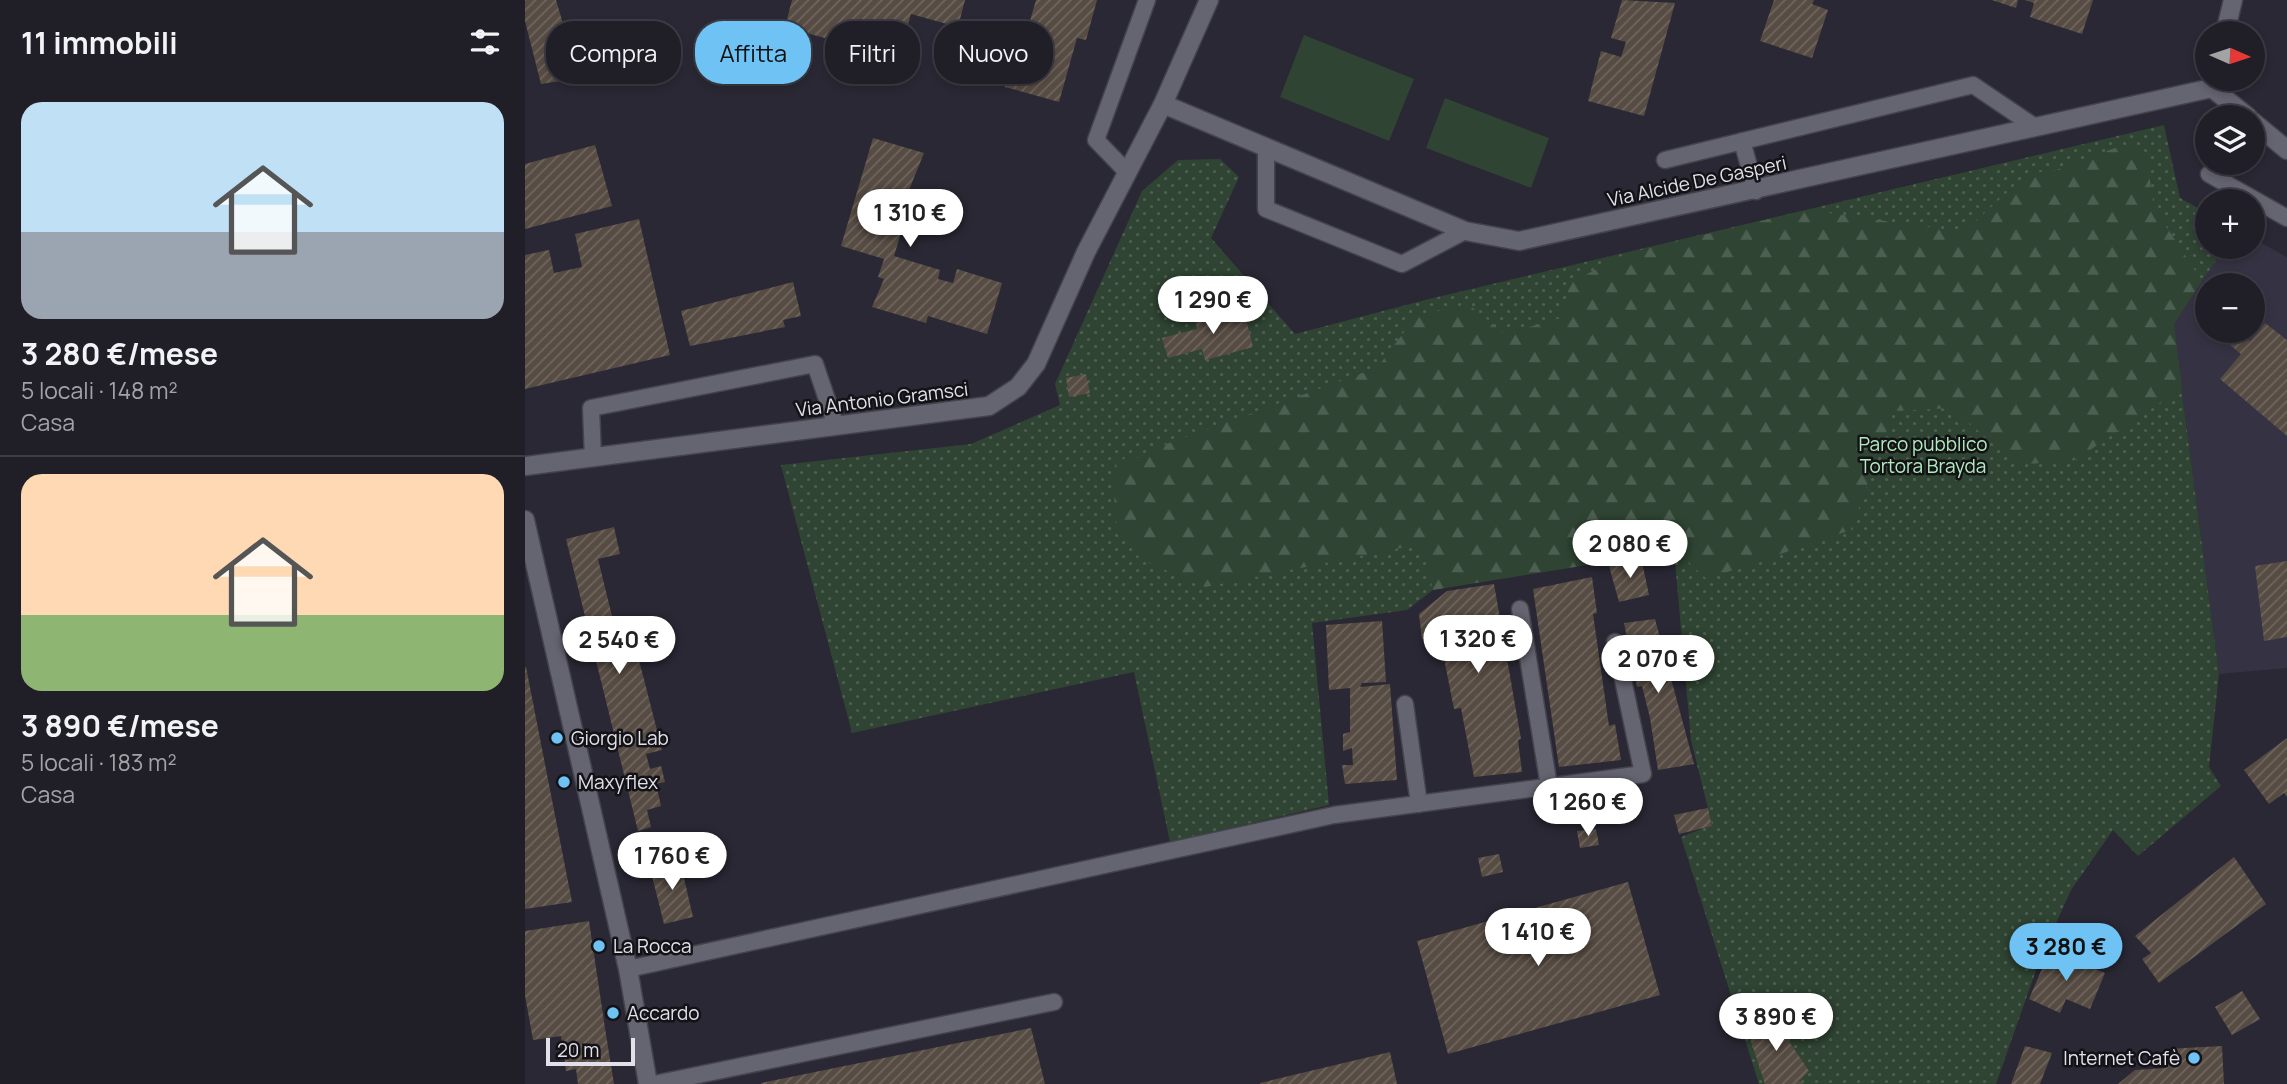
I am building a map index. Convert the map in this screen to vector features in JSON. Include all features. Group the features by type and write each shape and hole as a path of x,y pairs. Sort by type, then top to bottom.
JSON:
{"street":[{"name":"Via Antonio Gramsci","path":"525,466 989,406 1018,387 1036,363 1086,252 1163,104 1209,0"},
{"path":"2228,21 2233,0"},
{"name":"Via Alcide De Gasperi","path":"1163,104 1465,231 1519,241 1756,191 2195,87"},
{"name":"Via Alcide De Gasperi","path":"2221,91 2236,105"},
{"path":"2265,132 2287,150"},
{"path":"525,520 628,969 648,1084"}],"lane":[{"path":"1128,173 1096,140 1147,0"},
{"path":"1665,160 1973,85 2035,127"},
{"path":"1742,141 1756,191"},
{"path":"1266,148 1266,209 1402,264 1465,231"},
{"path":"2211,175 2287,218"},
{"path":"593,458 591,408 815,364 836,426"},
{"path":"1520,609 1549,786"},
{"path":"628,969 1321,818 1643,774 1615,642"},
{"path":"1405,704 1419,804"},
{"path":"654,1084 1054,1002"}],"shaded area":[{"path":"2265,245 2287,257 2287,668 2219,674 2173,324 2195,291 2195,343 2265,343 2265,273 2207,273 2217,259 2265,259"}],"green space":[{"path":"1304,35 1414,79 1389,141 1280,97"},
{"path":"1445,98 1549,138 1531,188 1426,148"},
{"name":"Parco pubblico Tortora Brayda","path":"2164,125 2180,198 2195,206 2195,259 2217,259 2207,273 2195,273 2195,291 2173,324 2219,674 2209,767 2221,786 2138,856 2113,830 2071,890 2040,959 1996,1084 1759,1084 1681,837 1712,825 1691,740 1674,551 1489,575 1433,590 1407,610 1312,623 1329,805 1170,842 1134,672 852,733 781,465 971,444 1060,405 1055,384 1142,191 1178,160 1220,159 1239,177 1211,238 1295,334 1425,300"},
{"path":"2123,145 2146,154 2154,208 2197,273 2195,292 2174,324 2182,388 2075,460 2017,465 1952,408 1894,411 1851,530 1707,579 1674,551 1433,590 1421,544 1205,587 1140,559 1114,519 1115,460 1142,457 1158,447 1377,368 1416,316 1468,304 1505,334 1561,318 1570,283 1625,254 1807,210 1964,232 2028,173 2053,171"}],"building":[{"path":"525,0 556,0 562,21 546,21 546,83 541,84 525,21"},
{"path":"792,0 965,0 960,21 936,21 911,14 909,21 825,21 825,38 811,34 811,21 787,21"},
{"path":"1036,0 1097,0 1086,40 1077,38 1059,102 1005,87 1006,84 1053,84 1053,21 1030,21"},
{"path":"1622,0 1675,3 1644,116 1588,101 1601,51 1621,57 1626,42 1611,38"},
{"path":"1774,0 1814,0 1812,4 1828,10 1812,58 1760,41"},
{"path":"1992,0 2018,0 2016,8"},
{"path":"2025,0 2093,0 2082,34 2030,17 2034,3"},
{"path":"873,138 924,153 907,195 897,192 892,209 907,213 894,256 940,270 938,279 953,283 957,269 1002,283 987,334 928,316 926,323 872,307 884,279 878,277 884,259 841,246"},
{"path":"595,145 612,206 525,229 525,164"},
{"path":"639,219 670,355 525,389 525,255 549,250 554,273 582,267 575,234"},
{"path":"793,282 801,316 783,320 785,327 690,346 681,311"},
{"path":"1243,307 1253,347 1205,360 1202,349 1168,358 1162,338 1197,329 1195,319"},
{"path":"2265,323 2287,340 2287,436 2220,379 2241,354 2230,345 2265,343"},
{"path":"1086,374 1090,393 1069,397 1066,378"},
{"path":"614,527 620,554 598,559 623,661 638,657 662,750 646,754 650,769 661,766 665,782 656,784 661,806 647,810 651,827 638,831 566,539"},
{"path":"1641,557 1649,595 1619,602 1609,566"},
{"path":"2287,561 2287,637 2264,641 2255,566"},
{"path":"1592,577 1597,613 1593,614 1609,726 1615,724 1621,760 1559,767 1533,589"},
{"path":"1494,584 1521,739 1518,740 1522,772 1474,777 1461,708 1454,709 1440,638 1422,639 1419,614 1447,591"},
{"path":"1655,619 1694,764 1658,770 1650,718 1642,686 1637,687 1624,623"},
{"path":"1382,621 1386,682 1362,683 1360,687 1390,684 1397,780 1345,784 1342,765 1353,765 1352,748 1343,751 1343,734 1350,732 1350,688 1329,690 1326,625"},
{"path":"525,667 572,902 525,909"},
{"path":"2287,738 2287,797 2284,793 2269,804 2244,770"},
{"path":"1708,808 1712,826 1679,834 1674,815"},
{"path":"1596,829 1599,845 1580,848 1577,831"},
{"path":"1499,854 1503,872 1482,877 1478,858"},
{"path":"2234,857 2266,904 2159,983 2142,959 2151,953 2135,936"},
{"path":"680,861 693,917 664,924 650,868"},
{"path":"1628,882 1660,995 1448,1054 1417,941"},
{"path":"589,921 614,1084 578,1084 576,1069 566,1071 561,1036 533,1040 525,995 525,931"},
{"path":"2050,950 2105,973 2090,1009 2066,999 2060,1013 2029,999"},
{"path":"2242,991 2260,1019 2232,1035 2215,1007"},
{"path":"1781,1017 1788,1040 1809,1071 1799,1081 1803,1084 1765,1084 1746,1026"},
{"path":"1031,1028 1045,1084 761,1084 761,1083"},
{"path":"2025,1046 2052,1053 2040,1084 2011,1084"},
{"name":"Internet Cafè","path":"2222,1046 2224,1084 2118,1084 2135,1070 2166,1068 2166,1049"},
{"path":"1390,1052 1397,1084 1260,1084 1260,1083"}],"place":[{"name":"Giorgio Lab","path":"557,738"},
{"name":"Maxyflex","path":"564,782"},
{"name":"La Rocca","path":"599,946"},
{"name":"Accardo","path":"613,1013"},
{"name":"Internet Cafè","path":"2194,1058"}]}
